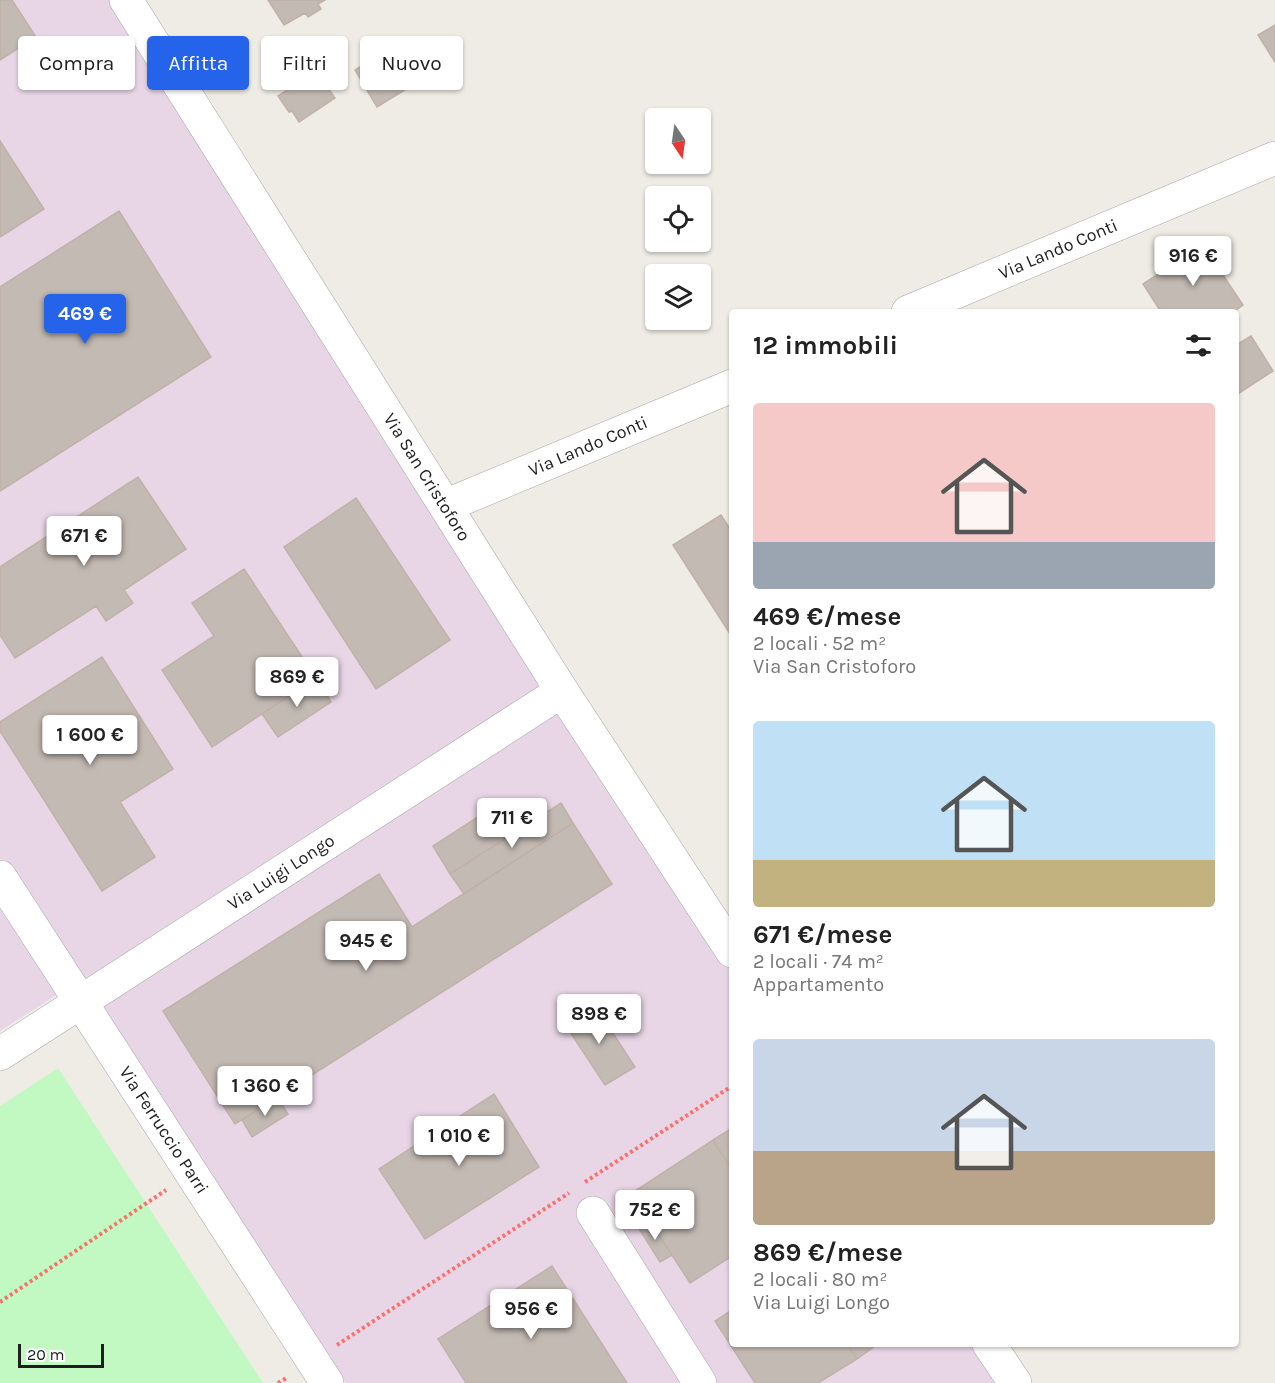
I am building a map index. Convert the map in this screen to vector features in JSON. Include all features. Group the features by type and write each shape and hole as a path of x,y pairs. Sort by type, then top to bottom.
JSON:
{"street":[{"name":"Via San Cristoforo","path":"126,0 562,691 729,946"},
{"name":"Via Lando Conti","path":"915,309 1275,158"},
{"name":"Via Lando Conti","path":"445,506 729,387"},
{"name":"Via Luigi Longo","path":"0,1053 562,691"},
{"name":"Via Ferruccio Parri","path":"0,877 320,1372"},
{"path":"582,1196 700,1383"},
{"path":"991,1347 1015,1383"}],"path":[{"path":"320,1372 582,1196 729,1088"},
{"path":"0,1302 192,1173"}],"shaded area":[{"path":"0,0 112,0 147,54 147,90 170,90 729,960 729,1347 977,1347 1000,1383 346,1383 83,978 0,1031"}],"green space":[{"path":"58,1068 263,1383 0,1383 0,1106"}],"building":[{"path":"0,0 12,0 35,36 18,36 18,48 0,60"},
{"path":"268,0 325,0 318,4 321,9 308,17 305,13 284,25"},
{"path":"1275,25 1275,62 1258,35"},
{"path":"360,67 360,78 355,70"},
{"path":"287,90 329,90 335,98 299,122 278,96"},
{"path":"367,90 405,90 377,107"},
{"path":"0,141 44,209 0,237"},
{"path":"119,211 211,357 0,491 0,287"},
{"path":"1203,245 1243,305 1237,309 1159,309 1143,284"},
{"path":"1251,336 1273,371 1239,393 1239,343"},
{"path":"138,477 186,549 124,590 133,603 106,621 96,606 15,658 0,635 0,567"},
{"path":"356,498 450,640 376,689 284,547"},
{"path":"721,515 729,527 729,632 673,545"},
{"path":"244,569 316,678 212,747 162,670 214,636 192,603"},
{"path":"102,657 173,769 120,802 155,857 102,891 0,731 0,722"},
{"path":"316,678 331,702 278,737 262,714"},
{"path":"561,803 573,823 464,894 450,874"},
{"path":"487,811 505,839 450,874 433,846"},
{"path":"573,823 612,884 235,1124 163,1011 379,874 412,927"},
{"path":"594,1004 635,1067 605,1085 564,1023"},
{"path":"494,1094 539,1167 425,1239 379,1169"},
{"path":"277,1097 288,1114 252,1137 242,1120"},
{"path":"729,1130 729,1165 713,1140"},
{"path":"713,1140 729,1165 729,1258 690,1283 632,1193"},
{"path":"649,1220 672,1255 660,1262 638,1227"},
{"path":"552,1266 627,1383 466,1383 438,1339"},
{"path":"729,1312 729,1343 715,1321"},
{"path":"732,1347 849,1347 857,1359 818,1383 755,1383"},
{"path":"849,1347 874,1347 857,1359"}]}
